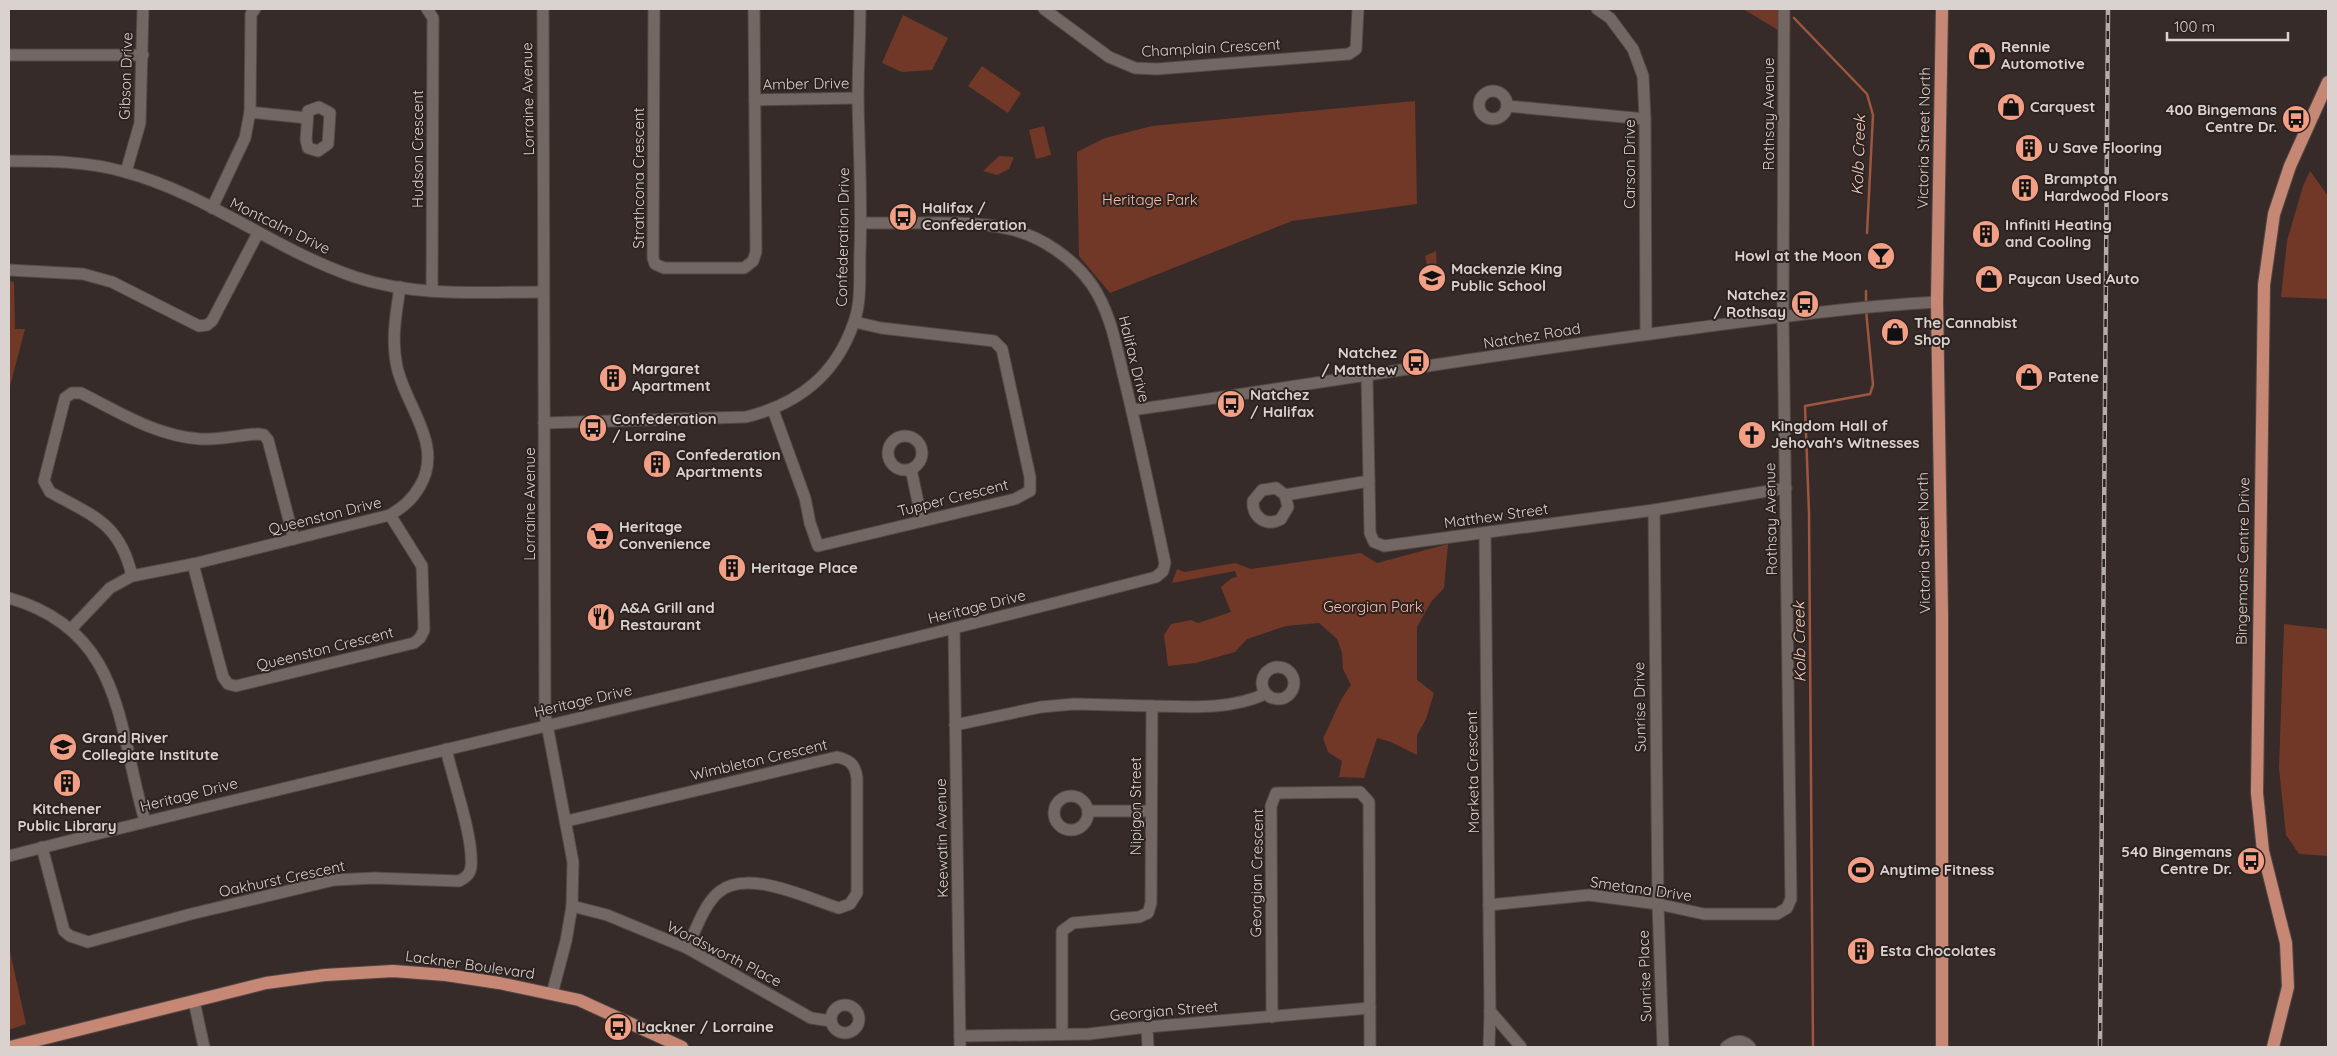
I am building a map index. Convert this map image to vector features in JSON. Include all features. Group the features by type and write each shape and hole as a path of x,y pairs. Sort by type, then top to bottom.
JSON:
{"main road":[{"name":"Victoria Street North","path":"1942,9 1937,302 1942,625 1942,1047"},
{"name":"Bingemans Centre Drive","path":"2274,1047 2288,987 2286,942 2263,851 2257,793 2264,285 2274,214 2290,166 2328,82"},
{"name":"Lackner Boulevard","path":"10,1047 266,983 393,971 446,975 579,1000 682,1047"}],"street":[{"name":"Gibson Drive","path":"126,172 140,123 144,9"},
{"path":"212,208 245,138 250,112 252,14 256,9"},
{"name":"Hudson Crescent","path":"427,9 432,18 432,291"},
{"name":"Lorraine Avenue","path":"543,9 546,725 567,821 573,862 572,906 566,941 552,994"},
{"name":"Strathcona Crescent","path":"654,9 653,258 655,264 659,266 744,268 753,262 756,252 754,9"},
{"name":"Confederation Drive","path":"544,423 724,420 746,417 773,410 814,385 831,367 845,345 858,308 861,223 858,98 860,9"},
{"name":"Champlain Crescent","path":"1044,9 1109,57 1135,68 1157,69 1349,54 1356,49 1358,9"},
{"name":"Carson Drive","path":"1597,9 1610,18 1633,48 1643,76 1646,334"},
{"name":"Rothsay Avenue","path":"1784,9 1783,316 1791,899 1787,908"},
{"path":"9,55 143,55"},
{"name":"Amber Drive","path":"755,100 858,98"},
{"path":"1507,106 1645,119"},
{"path":"250,112 307,118"},
{"name":"Montcalm Drive","path":"9,161 54,160 98,165 157,182 319,263 358,278 400,287 432,291 543,292"},
{"name":"Halifax Drive","path":"861,223 988,225 1027,234 1064,256 1082,272 1093,286 1108,316 1132,410 1165,563 1162,571"},
{"path":"9,270 84,274 112,282 199,326 206,325 212,321 258,233"},
{"name":"Queenston Drive","path":"72,628 110,588 132,576 193,564 390,515 403,508 414,497 427,475 429,461 426,440 397,368 394,330 400,287"},
{"name":"Natchez Road","path":"1132,410 1366,377 1646,334 1783,316 1937,302"},
{"name":"Tupper Crescent","path":"773,410 805,498 810,523 818,546 1015,499 1030,491 1030,477 1002,349 994,341 881,328 854,322"},
{"name":"Matthew Street","path":"1366,377 1370,534 1374,542 1384,546 1654,510 1786,488"},
{"path":"132,576 124,549 110,529 98,519 50,492 46,487 44,480 65,398 72,393 81,393 149,428 170,435 202,439 264,435 268,440 294,539"},
{"path":"910,470 922,521"},
{"path":"1285,495 1369,482"},
{"name":"Sunrise Drive","path":"1654,510 1658,904"},
{"name":"Queenston Crescent","path":"193,564 223,677 228,684 236,686 414,643 420,638 424,630 422,566 390,515"},
{"name":"Marketa Crescent","path":"1485,533 1490,1011 1488,1047"},
{"name":"Heritage Drive","path":"9,856 145,821 546,725 808,665 1156,577 1162,571"},
{"path":"9,598 38,608 72,628 98,661 109,682 119,710 145,821"},
{"name":"Keewatin Avenue","path":"954,628 960,1042"},
{"path":"955,725 1041,707 1074,704 1198,707 1251,700 1265,694"},
{"name":"Nipigon Street","path":"1062,1033 1062,931 1073,923 1139,918 1148,912 1151,903 1152,706"},
{"name":"Oakhurst Crescent","path":"42,847 64,931 70,936 88,942 191,914 334,880 374,878 459,881 467,877 471,869 470,846 446,749"},
{"name":"Wimbleton Crescent","path":"567,821 837,757 848,760 855,767 857,778 857,893 850,904 839,908 761,883 745,882 732,884 719,892 710,901 687,948"},
{"name":"Georgian Crescent","path":"1272,1017 1271,806 1276,793 1360,792 1368,802 1370,1008"},
{"path":"1088,811 1150,811"},
{"name":"Smetana Drive","path":"1489,905 1589,895 1658,904 1704,914 1776,914 1787,908"},
{"name":"Sunrise Place","path":"1658,904 1663,1047"},
{"name":"Wordsworth Place","path":"572,906 607,915 687,948 811,1018 831,1021"},
{"path":"194,1002 204,1047"},
{"path":"1370,1008 1370,1047"},
{"name":"Georgian Street","path":"960,1042 1062,1033 1089,1034 1148,1027 1370,1008"},
{"path":"1490,1011 1521,1047"},
{"path":"1148,1027 1148,1047"},
{"path":"1726,1047 1737,1041 1744,1042 1750,1047"}],"green space":[{"path":"1743,9 1779,9 1778,30"},
{"path":"903,15 948,38 932,70 902,72 882,63"},
{"path":"982,66 1021,93 1008,113 968,86"},
{"name":"Heritage Park","path":"1415,101 1417,204 1292,221 1110,293 1079,256 1077,152 1105,138 1152,126"},
{"path":"1044,126 1051,155 1036,159 1029,130"},
{"path":"999,156 1014,157 1009,169 997,175 983,171"},
{"path":"2310,171 2328,196 2328,299 2281,297 2287,241 2303,186"},
{"path":"1436,251 1437,270 1428,271 1425,256"},
{"path":"9,281 14,282 15,329 25,329 9,390"},
{"name":"Georgian Park","path":"1448,544 1444,588 1431,602 1417,627 1417,680 1434,693 1426,719 1417,735 1417,755 1391,742 1377,738 1364,778 1339,777 1342,761 1328,752 1323,738 1339,704 1351,685 1343,669 1342,653 1337,639 1319,623 1286,626 1247,639 1235,652 1196,663 1168,666 1164,635 1171,624 1191,620 1198,623 1231,612 1221,587 1232,578 1237,577 1235,571 1172,583 1177,569 1184,572 1235,563 1251,569 1361,553 1377,563"},
{"path":"2284,624 2328,629 2328,856 2299,854 2286,835 2279,768"},
{"path":"9,947 26,1024 9,1030"}],"waterway":[{"name":"Kolb Creek","path":"1794,18 1867,94 1873,115 1867,233"},
{"name":"Kolb Creek","path":"1866,291 1866,305"},
{"name":"Kolb Creek","path":"1813,1047 1809,513 1805,406 1870,394 1873,385 1866,310"}],"railway":[{"path":"2100,1047 2108,9"}],"place":[{"name":"Rennie Automotive","path":"1982,56"},
{"name":"Carquest","path":"2011,107"},
{"name":"400 Bingemans Centre Dr.","path":"2296,119"},
{"name":"U Save Flooring","path":"2029,148"},
{"name":"Brampton Hardwood Floors","path":"2025,188"},
{"name":"Halifax / Confederation","path":"903,217"},
{"name":"Infiniti Heating and Cooling","path":"1986,234"},
{"name":"Howl at the Moon","path":"1881,256"},
{"name":"Mackenzie King Public School","path":"1432,278"},
{"name":"Paycan Used Auto","path":"1989,279"},
{"name":"Natchez / Rothsay","path":"1805,304"},
{"name":"The Cannabist Shop","path":"1895,332"},
{"name":"Natchez / Matthew","path":"1416,362"},
{"name":"Patene","path":"2029,377"},
{"name":"Margaret Apartment","path":"613,378"},
{"name":"Natchez / Halifax","path":"1231,404"},
{"name":"Confederation / Lorraine","path":"593,428"},
{"name":"Kingdom Hall of Jehovah's Witnesses","path":"1752,435"},
{"name":"Confederation Apartments","path":"657,464"},
{"name":"Heritage Convenience","path":"600,536"},
{"name":"Heritage Place","path":"732,568"},
{"name":"A&A Grill and Restaurant","path":"601,617"},
{"name":"Grand River Collegiate Institute","path":"63,747"},
{"name":"Kitchener Public Library","path":"67,783"},
{"name":"540 Bingemans Centre Dr.","path":"2251,861"},
{"name":"Anytime Fitness","path":"1861,870"},
{"name":"Esta Chocolates","path":"1861,951"},
{"name":"Lackner / Lorraine","path":"618,1027"}]}
